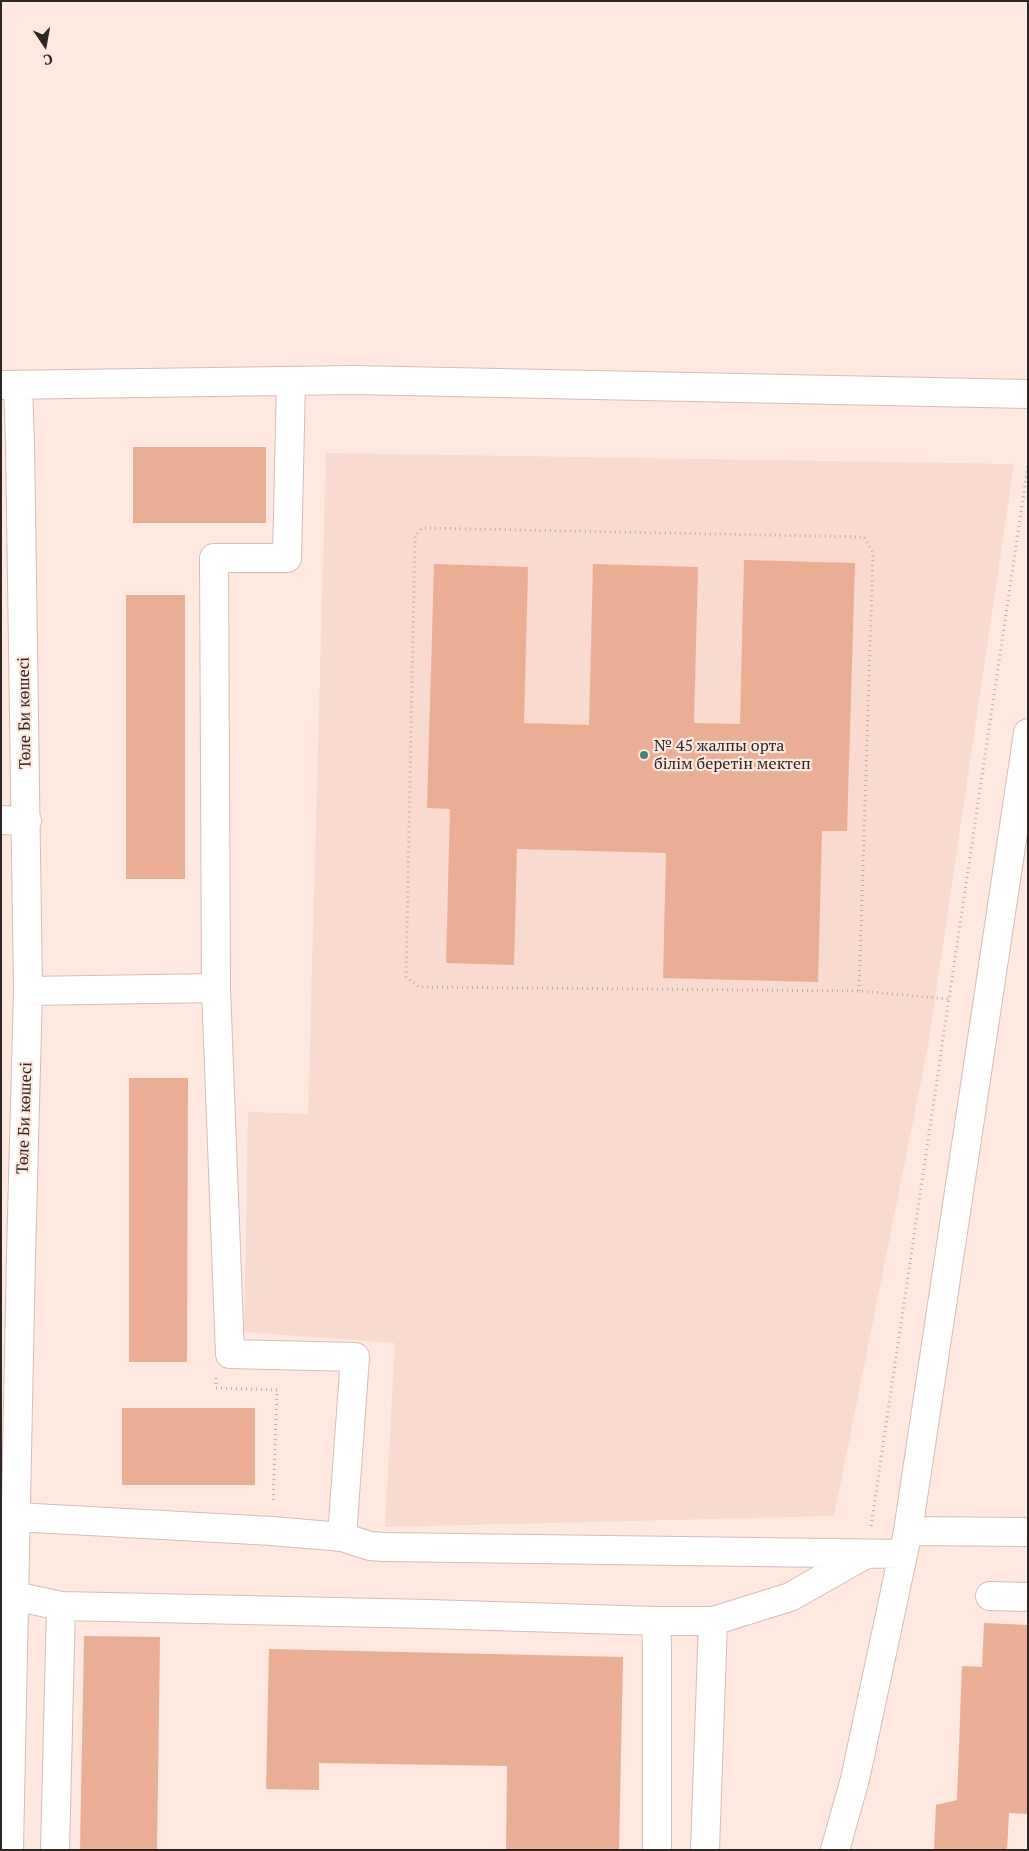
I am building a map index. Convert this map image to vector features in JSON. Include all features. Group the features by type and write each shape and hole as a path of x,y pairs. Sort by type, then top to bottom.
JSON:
{"street":[{"path":"9,385 354,380 1028,394"},
{"path":"292,381 287,558 214,558 216,988 230,1354 355,1357 342,1536"},
{"name":"Төле Би көшесі","path":"9,385 14,820 28,991 11,1255 16,1518 14,1596 7,1662 9,1850"},
{"path":"835,1850 855,1779 906,1543 1028,733"},
{"path":"28,991 216,988"},
{"path":"16,1518 342,1536 370,1546 385,1547 867,1553 906,1543 1028,1532"},
{"path":"14,1596 61,1606 713,1621 790,1597 867,1553"},
{"path":"990,1596 1028,1597"},
{"path":"55,1850 61,1606"},
{"path":"656,1621 658,1650 657,1850"},
{"path":"705,1850 713,1621"}],"path":[{"path":"867,1553 1028,465"},
{"path":"859,991 873,552 864,538 422,528 415,536 406,977 419,987 859,991 948,999"}],"shaded area":[{"name":"№ 45 жалпы орта білім беретін мектеп","path":"326,453 1014,464 928,1046 834,1516 385,1527 395,1343 244,1332 248,1112 308,1114"}],"building":[{"path":"133,447 266,447 266,523 133,523"},
{"path":"744,560 855,563 847,831 822,831 818,982 663,978 666,853 517,849 514,965 446,963 450,809 427,808 434,564 528,567 524,723 589,725 593,564 698,567 694,723 740,724"},
{"path":"126,595 185,595 185,879 126,879"},
{"path":"129,1078 188,1078 187,1362 129,1362"},
{"path":"122,1408 255,1408 255,1485 122,1485"},
{"path":"984,1623 1028,1625 1028,1814 1009,1813 1007,1850 934,1850 936,1805 957,1800 962,1666 982,1667"},
{"path":"84,1636 160,1637 157,1850 80,1850"},
{"path":"269,1649 623,1657 619,1850 506,1850 507,1766 319,1763 319,1790 266,1789"}],"place":[{"name":"№ 45 жалпы орта білім беретін мектеп","path":"644,755"}]}
